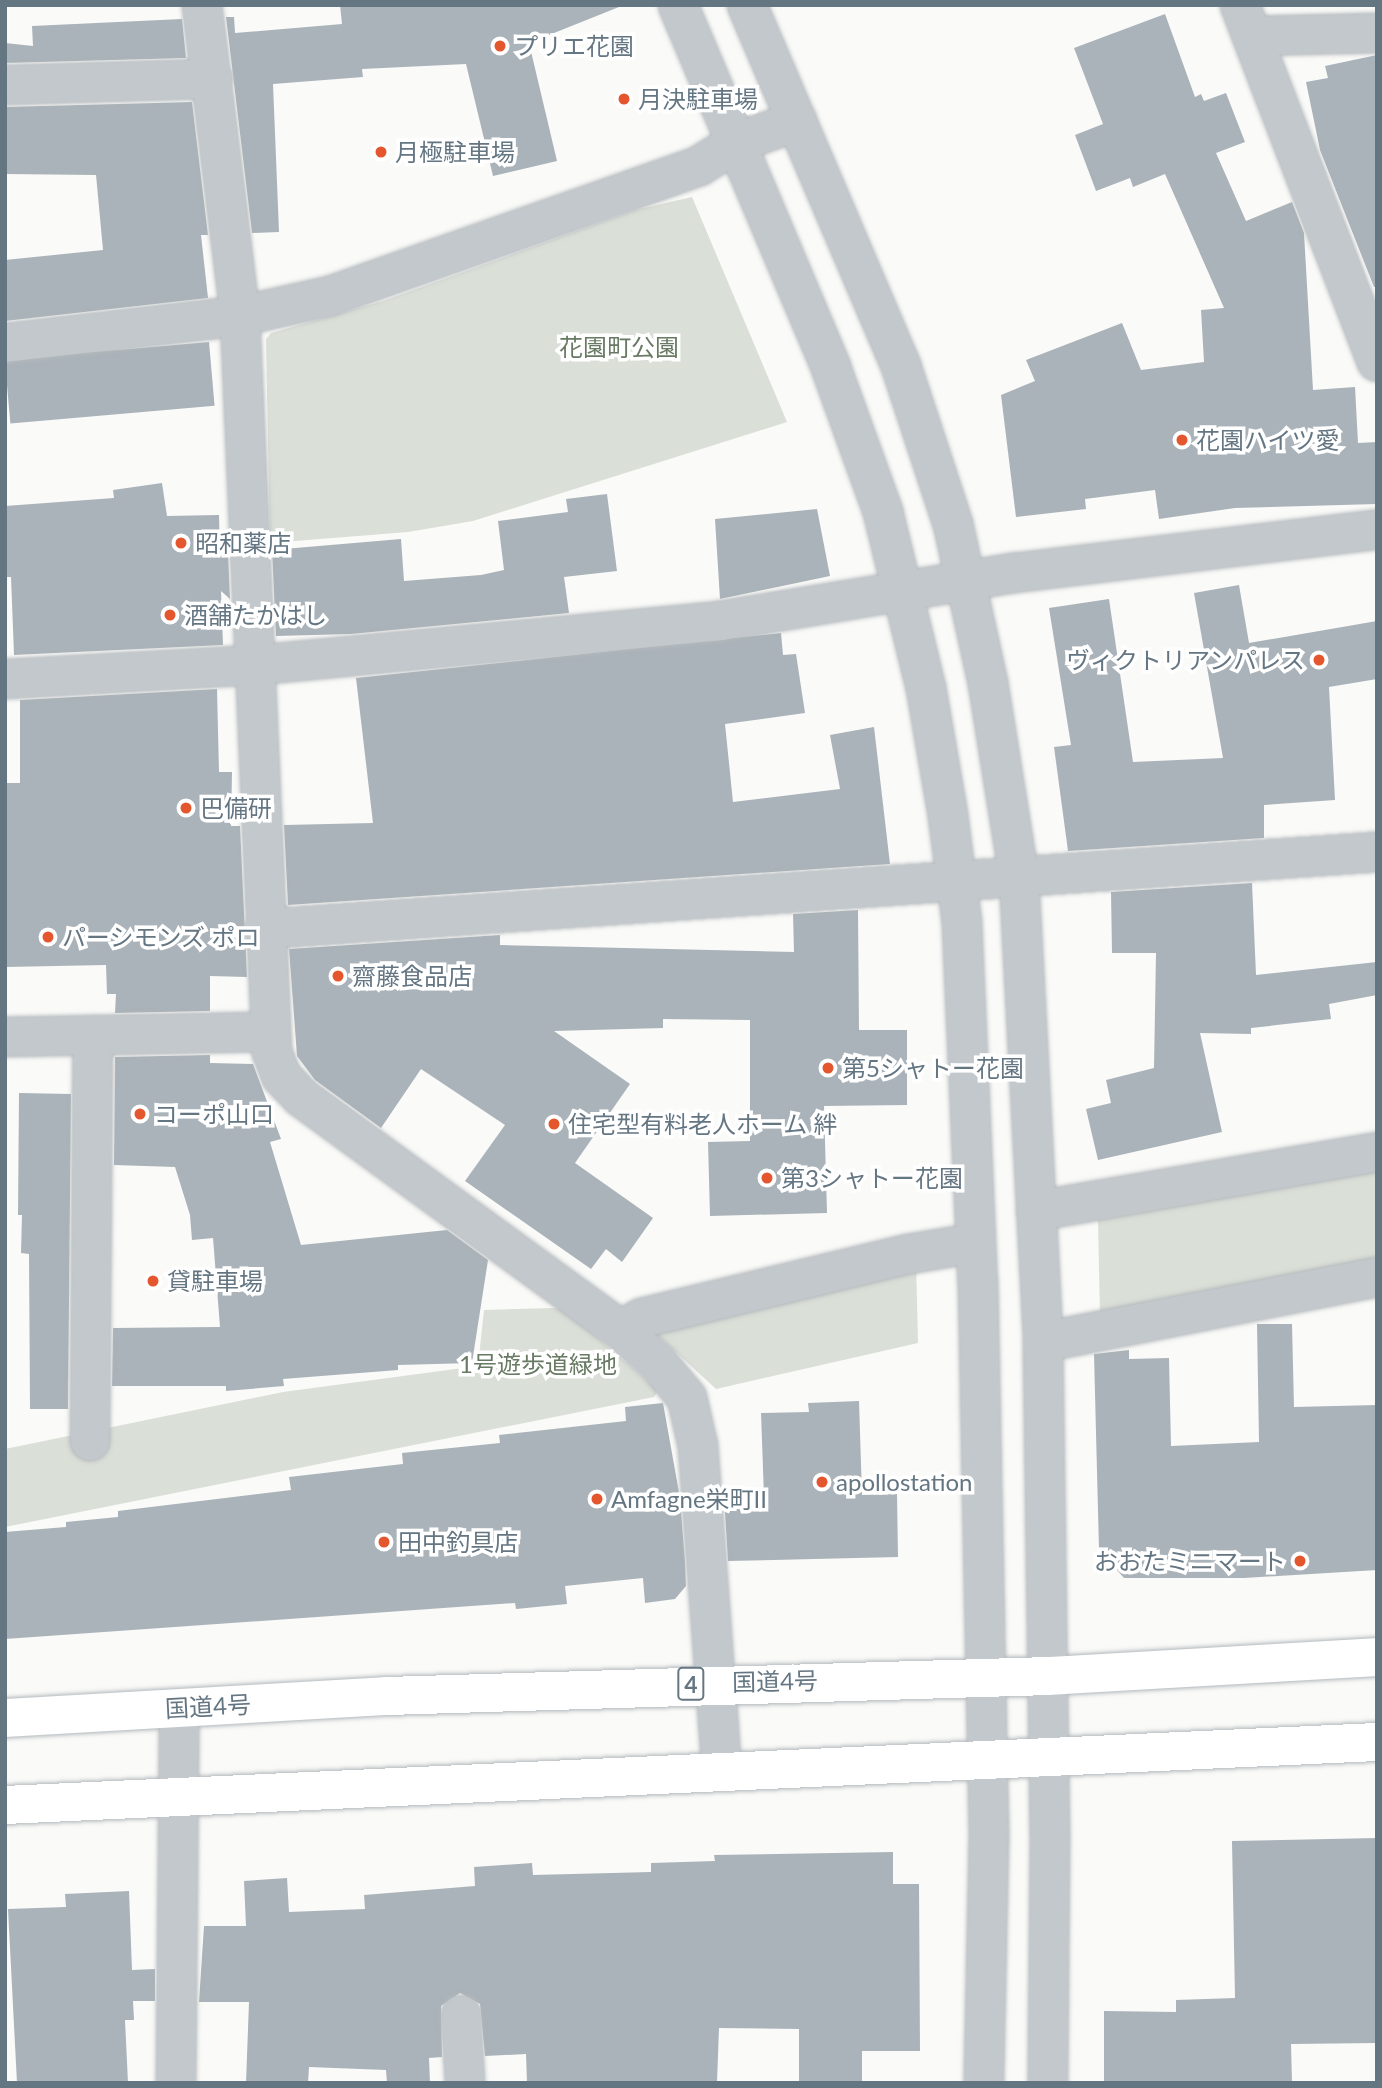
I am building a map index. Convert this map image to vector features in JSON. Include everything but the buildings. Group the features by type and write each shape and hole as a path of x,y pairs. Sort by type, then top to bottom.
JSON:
{"highway":[{"name":"国道4号","path":"5,1718 719,1682 1048,1675 1377,1657"},
{"path":"5,1805 722,1769 1377,1742"}],"street":[{"path":"202,5 240,316 257,665 269,1032 281,1076 301,1097 621,1331 658,1363 687,1398 698,1446 719,1682 722,1769"},
{"path":"678,5 831,368 883,512 905,591 929,701 957,884 975,1243 988,1757 984,2083"},
{"path":"747,5 901,366 966,580 1018,877 1044,1342 1049,1755 1048,2083"},
{"path":"1377,33 1246,21 1377,362"},
{"path":"5,85 213,79"},
{"path":"5,343 240,316 343,291 699,166 736,143 797,121"},
{"path":"5,679 257,665 720,621 966,580 1377,530"},
{"path":"264,929 957,884 1018,877 1377,852"},
{"path":"5,1037 269,1032"},
{"path":"90,1441 93,1035"},
{"path":"1036,1211 1377,1152"},
{"path":"621,1331 642,1318 909,1254 975,1243"},
{"path":"1044,1342 1377,1277"},
{"path":"176,2083 179,1708"},
{"path":"461,2015 465,2083"}],"green space":[{"name":"花園町公園","path":"692,197 787,422 473,521 408,532 270,543 266,339 271,333 383,301 635,210"},
{"path":"1377,1170 1377,1261 1100,1317 1098,1220"},
{"name":"1号遊歩道緑地","path":"916,1260 918,1343 716,1389 654,1332"},
{"name":"1号遊歩道緑地","path":"484,1310 565,1310 641,1375 658,1391 654,1397 5,1527 5,1449 283,1392 478,1366"}],"place":[{"name":"プリエ花園","path":"500,46"},
{"name":"月決駐車場","path":"624,99"},
{"name":"月極駐車場","path":"381,152"},
{"name":"花園ハイツ愛","path":"1182,440"},
{"name":"昭和薬店","path":"181,543"},
{"name":"酒舗たかはし","path":"170,615"},
{"name":"ヴィクトリアンパレス","path":"1319,660"},
{"name":"巴備研","path":"186,808"},
{"name":"パーシモンズ ポロ","path":"48,937"},
{"name":"齋藤食品店","path":"338,976"},
{"name":"第5シャトー花園","path":"828,1068"},
{"name":"コーポ山口","path":"140,1114"},
{"name":"住宅型有料老人ホーム 絆","path":"554,1124"},
{"name":"第3シャトー花園","path":"767,1178"},
{"name":"貸駐車場","path":"153,1281"},
{"name":"apollostation","path":"822,1482"},
{"name":"Amfagne栄町II","path":"597,1499"},
{"name":"田中釣具店","path":"384,1542"},
{"name":"おおたミニマート","path":"1300,1561"}]}
